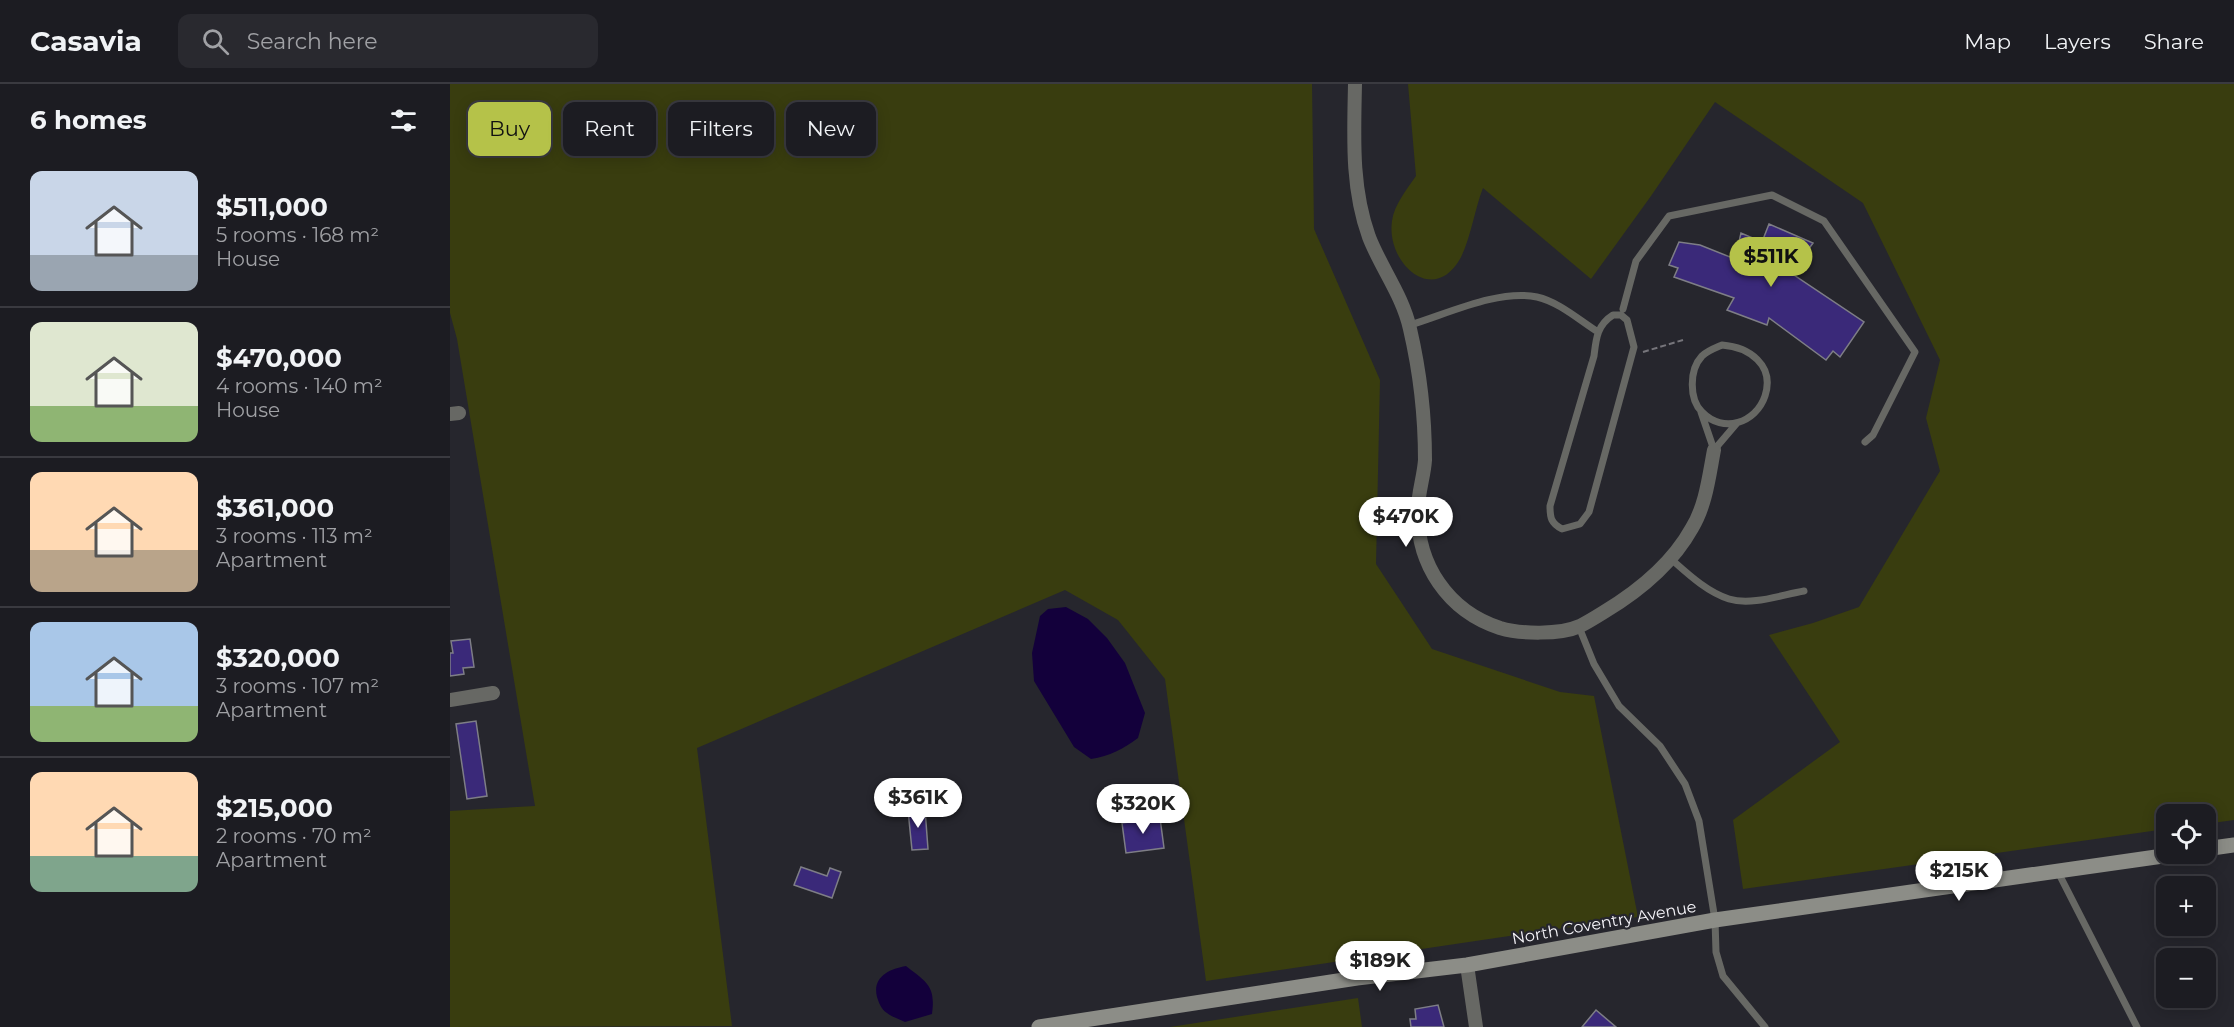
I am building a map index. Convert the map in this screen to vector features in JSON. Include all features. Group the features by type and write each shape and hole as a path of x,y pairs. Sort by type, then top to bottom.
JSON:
{"street":[{"path":"1355,84 1353,158 1358,200 1370,238 1410,326 1423,400 1425,462 1418,510 1422,546 1438,585 1462,609 1483,622 1515,632 1551,631 1579,627 1630,596 1671,559 1693,527 1706,491 1714,450"},
{"path":"450,700 493,693"},
{"path":"2216,847 2234,845"},
{"name":"North Coventry Avenue","path":"1039,1027 1357,978 1467,965 1715,920 2156,857"},
{"path":"1467,965 1476,1027"}],"lane":[{"path":"1623,309 1636,261 1669,216 1772,195 1824,221 1915,352 1873,435 1865,442"},
{"path":"1410,326 1510,295 1538,297 1564,309 1598,332"},
{"path":"1613,315 1621,315 1628,320 1634,347 1589,512 1580,524 1562,529 1554,525 1550,519 1550,506 1594,356 1598,332 1605,320 1613,315"},
{"path":"1701,412 1726,424 1737,423 1749,418 1758,410 1767,388 1765,371 1756,358 1737,346 1722,345 1701,357 1694,370 1692,384 1694,399 1714,450"},
{"path":"1714,450 1737,423"},
{"path":"1671,559 1709,590 1729,599 1758,599 1804,591"},
{"path":"1579,627 1594,664 1619,705 1660,746 1685,784 1699,821 1715,920 1716,952 1723,976 1765,1027"},
{"path":"2058,872 2137,1027"}],"path":[{"path":"1643,352 1683,340"}],"green space":[{"path":"450,84 1312,84 1314,229 1380,380 1376,564 1432,649 1560,692 1594,696 1638,917 1206,981 1165,679 1118,620 1065,590 697,748 732,1026 450,1027 450,811 535,806 457,339 450,313"},
{"path":"1408,84 2234,84 2234,820 2216,822 2216,804 2156,804 2156,830 1743,889 1733,820 1840,742 1769,635 1859,607 1940,471 1926,418 1940,360 1863,203 1715,102 1591,279 1483,188 1464,252 1449,273 1437,279 1425,279 1414,273 1404,264 1396,251 1392,237 1392,221 1401,197 1416,176"},
{"path":"1358,998 1362,1027 1170,1027"}],"shaded area":[{"path":"1066,607 1088,619 1107,638 1125,663 1145,713 1138,738 1116,752 1091,759 1074,747 1034,681 1032,653 1040,616 1048,609"},
{"path":"906,966 928,985 933,1004 932,1014 905,1022 883,1010 876,990 879,979 883,975"}],"building":[{"path":"1769,224 1813,243 1791,273 1864,322 1840,357 1833,351 1826,360 1769,318 1767,325 1727,310 1734,298 1674,277 1678,268 1669,265 1679,242 1700,245 1735,259 1741,233 1762,242"},
{"path":"470,639 474,667 463,668 464,674 450,676 450,653 453,653 451,641"},
{"path":"476,721 487,796 467,799 456,724"},
{"path":"925,809 928,849 912,850 908,810"},
{"path":"1160,818 1164,848 1126,853 1122,823"},
{"path":"801,867 827,876 830,868 841,872 832,898 794,885"},
{"path":"1438,1005 1444,1027 1411,1027 1410,1019 1416,1019 1415,1009"},
{"path":"1596,1010 1616,1027 1582,1027"}]}
